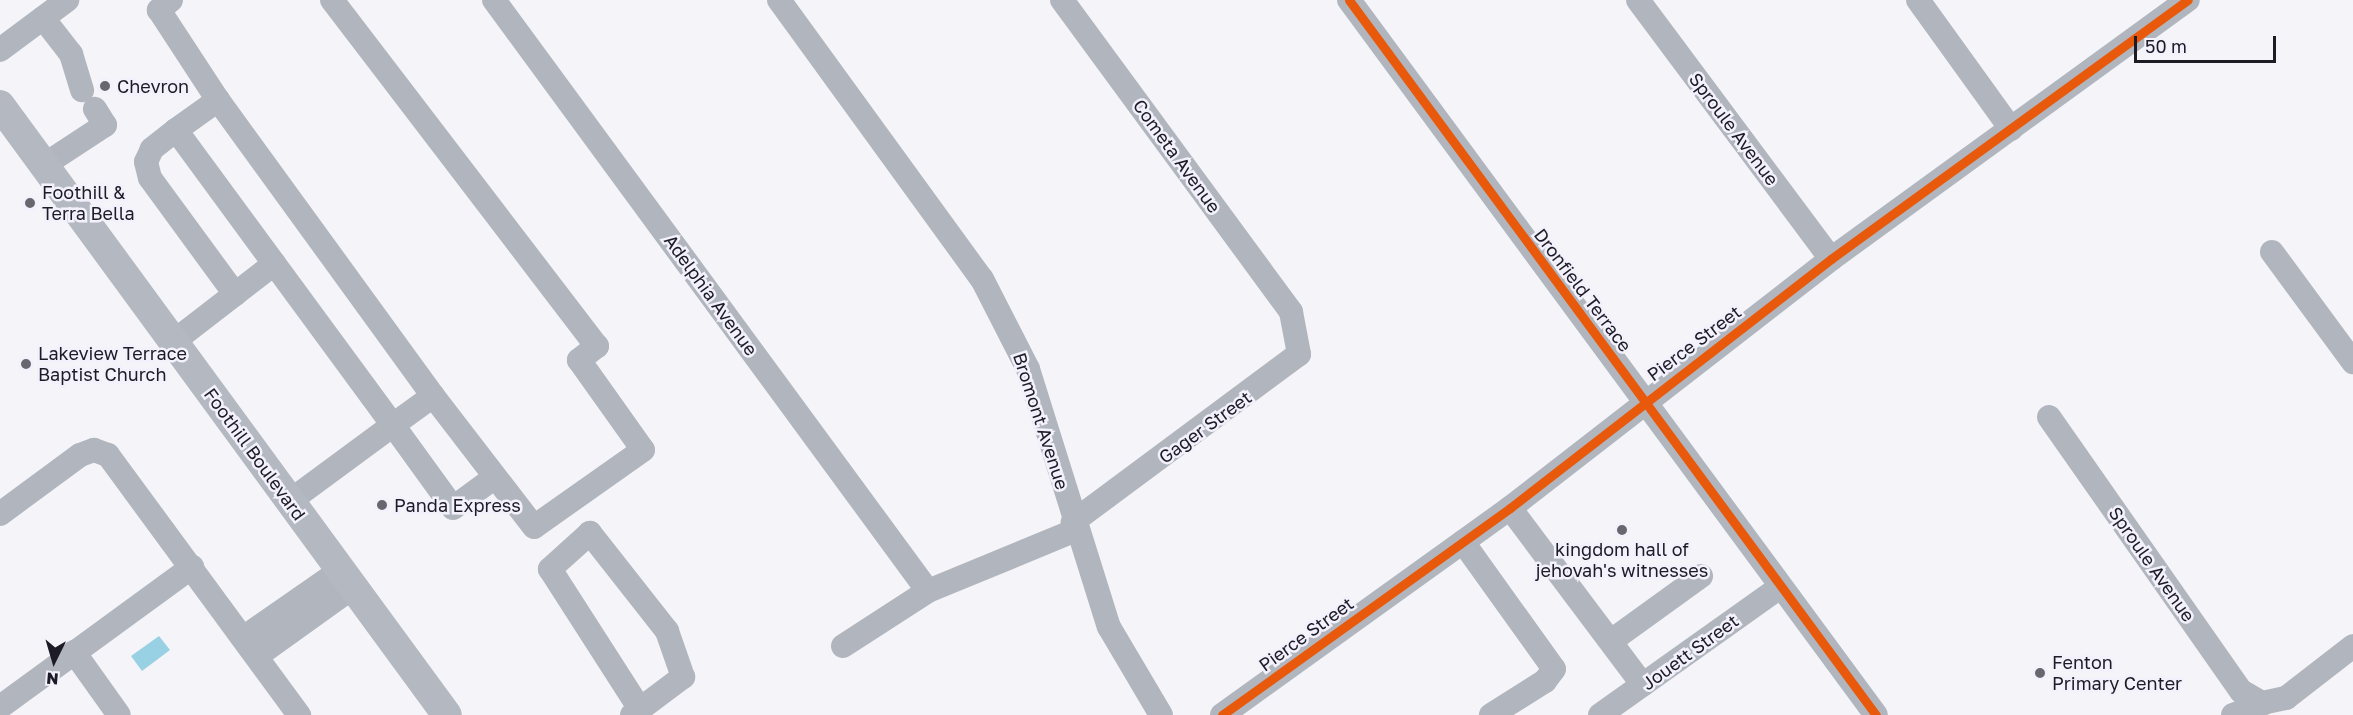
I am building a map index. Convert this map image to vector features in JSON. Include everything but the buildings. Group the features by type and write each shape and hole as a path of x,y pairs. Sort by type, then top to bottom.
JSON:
{"main road":[{"name":"Foothill Boulevard","path":"0,105 447,715"}],"street":[{"path":"0,50 67,0"},
{"path":"171,0 159,10 218,100 433,396 534,527 643,450 579,360 597,346 332,0"},
{"name":"Adelphia Avenue","path":"494,0 928,591"},
{"name":"Bromont Avenue","path":"779,0 982,279 1028,369 1074,526 1109,627 1161,715"},
{"name":"Cometa Avenue","path":"1062,0 1291,312"},
{"name":"Dronfield Terrace","path":"1349,0 1876,715"},
{"name":"Sproule Avenue","path":"1638,0 1831,259"},
{"path":"1917,0 2011,129"},
{"name":"Pierce Street","path":"1222,715 1510,508 1645,401 1831,259 2188,0"},
{"path":"43,18 71,54 88,100 105,125 44,165"},
{"path":"218,100 152,149 146,162 150,178 235,294"},
{"path":"176,130 453,508 495,477"},
{"path":"2272,252 2353,362"},
{"path":"173,342 274,264"},
{"name":"Gager Street","path":"843,646 928,591 1074,526 1299,354 1291,312"},
{"path":"290,501 433,396"},
{"name":"Sproule Avenue","path":"2049,417 2241,691 2263,703"},
{"path":"0,514 80,455 102,452 117,463 299,715"},
{"path":"1510,508 1643,685"},
{"path":"590,533 667,631 683,677 636,712 550,569 590,533"},
{"path":"1463,542 1554,669 1545,681 1491,715"},
{"path":"0,706 192,567"},
{"path":"1611,641 1701,576"},
{"path":"250,647 347,579"},
{"name":"Jouett Street","path":"1600,715 1780,587"},
{"path":"2233,715 2263,703 2286,698 2353,646"},
{"path":"74,652 119,715"}],"water":[{"path":"159,636 170,650 142,671 131,656"}],"cycle path":[{"path":"1349,0 1876,715"},
{"path":"1222,715 1510,508 1831,259 2188,0"}],"place":[{"name":"Chevron","path":"105,86"},
{"name":"Foothill & Terra Bella","path":"30,203"},
{"name":"Lakeview Terrace Baptist Church","path":"26,364"},
{"name":"Panda Express","path":"382,505"},
{"name":"kingdom hall of jehovah's witnesses","path":"1622,530"},
{"name":"Fenton Primary Center","path":"2040,673"}]}
